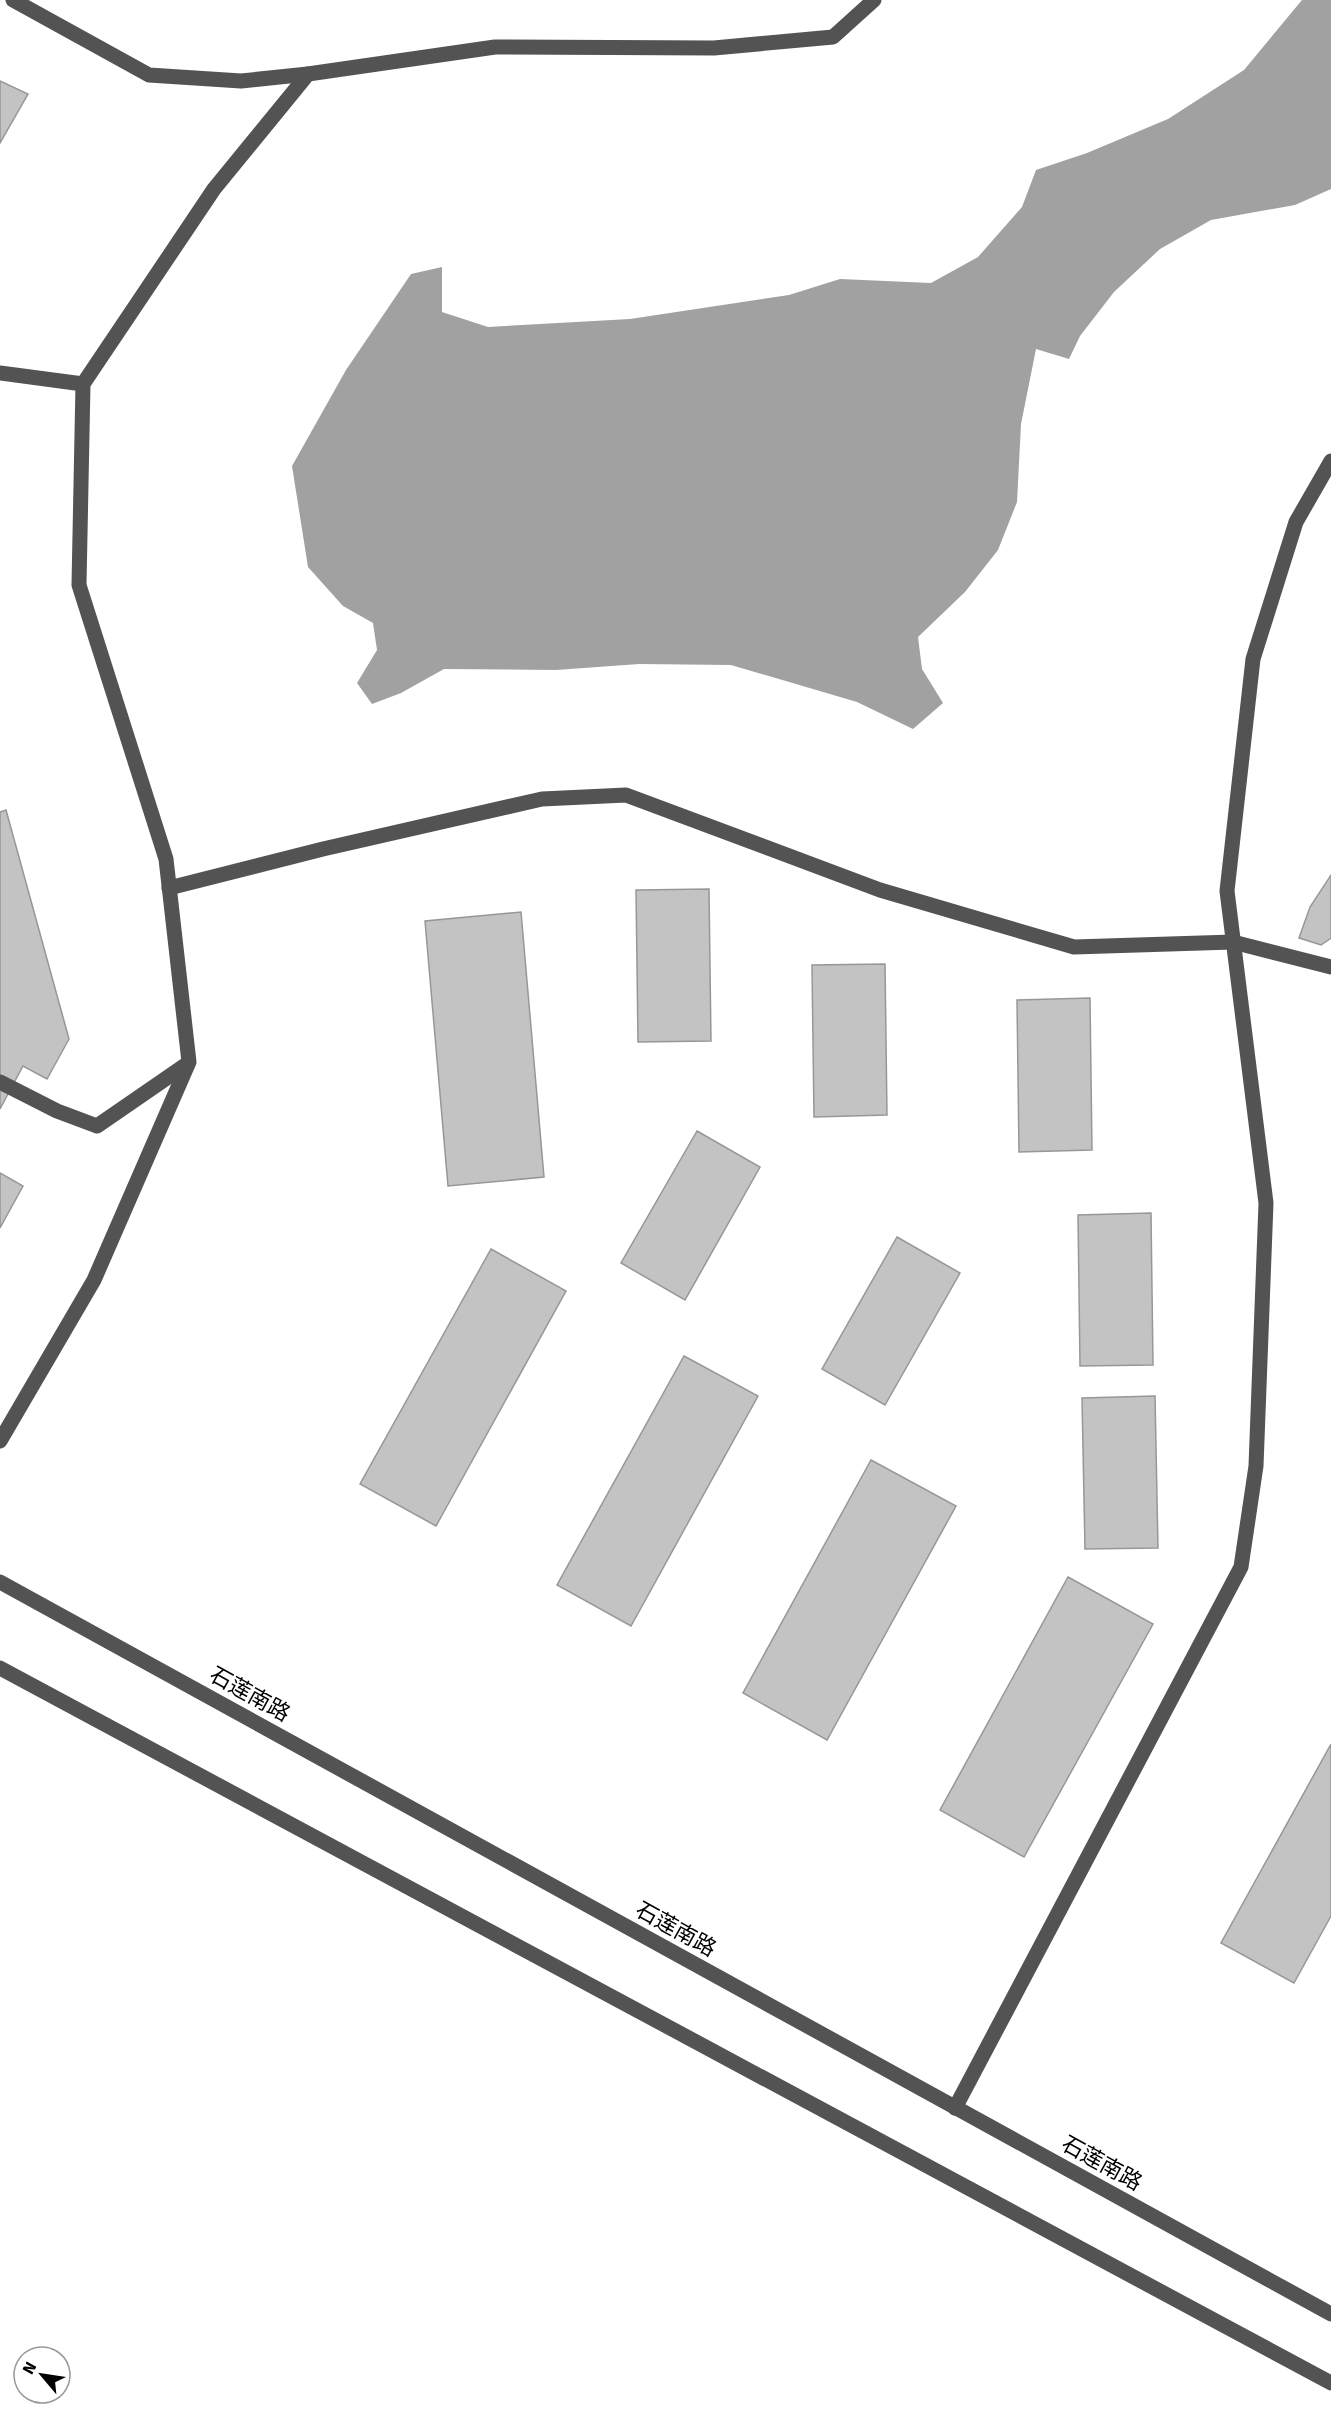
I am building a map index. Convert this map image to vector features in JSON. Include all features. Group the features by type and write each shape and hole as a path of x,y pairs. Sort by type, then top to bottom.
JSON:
{"street":[{"path":"13,0 149,75 242,81 308,74 495,47 714,48 833,37 874,0"},
{"path":"0,1441 94,1280 189,1062 166,859 78,585 83,384 214,189 308,74"},
{"path":"0,373 83,384"},
{"path":"955,2108 1241,1567 1256,1466 1266,1203 1227,891 1253,659 1296,522 1331,461"},
{"path":"170,888 323,849 542,799 626,795 880,890 1074,947 1233,942 1331,967"},
{"path":"0,1082 57,1112 97,1126 189,1062"},
{"name":"石莲南路","path":"0,1582 1331,2314"},
{"path":"0,1668 1331,2383"}],"shaded area":[{"path":"1302,0 1331,0 1331,189 1295,205 1211,220 1160,249 1114,292 1080,336 1069,359 1036,349 1021,424 1017,502 998,550 965,592 918,637 922,669 943,703 913,729 857,702 731,665 639,664 556,670 444,669 401,693 372,704 357,683 377,650 373,623 343,606 308,567 292,466 346,370 411,274 442,267 442,312 488,327 630,319 789,295 840,279 931,283 978,257 1022,207 1036,170 1087,153 1168,119 1244,70"}],"building":[{"path":"0,81 28,94 0,143"},
{"path":"6,810 69,1039 47,1079 23,1066 0,1109 0,812"},
{"path":"1331,875 1331,938 1321,945 1299,938 1310,907"},
{"path":"709,889 711,1041 638,1042 636,890"},
{"path":"521,912 544,1177 448,1186 425,921"},
{"path":"885,964 887,1115 814,1117 812,965"},
{"path":"1090,998 1092,1150 1019,1152 1017,1000"},
{"path":"697,1131 760,1167 685,1300 621,1263"},
{"path":"0,1173 23,1186 0,1228"},
{"path":"1151,1213 1153,1365 1080,1366 1078,1215"},
{"path":"897,1237 960,1273 885,1405 822,1369"},
{"path":"491,1249 566,1291 436,1526 360,1484"},
{"path":"684,1356 758,1396 631,1626 557,1585"},
{"path":"1155,1396 1158,1548 1085,1549 1082,1398"},
{"path":"871,1460 956,1506 827,1740 743,1693"},
{"path":"1068,1577 1153,1624 1024,1857 940,1810"},
{"path":"1331,1744 1331,1916 1294,1983 1221,1943"}]}
